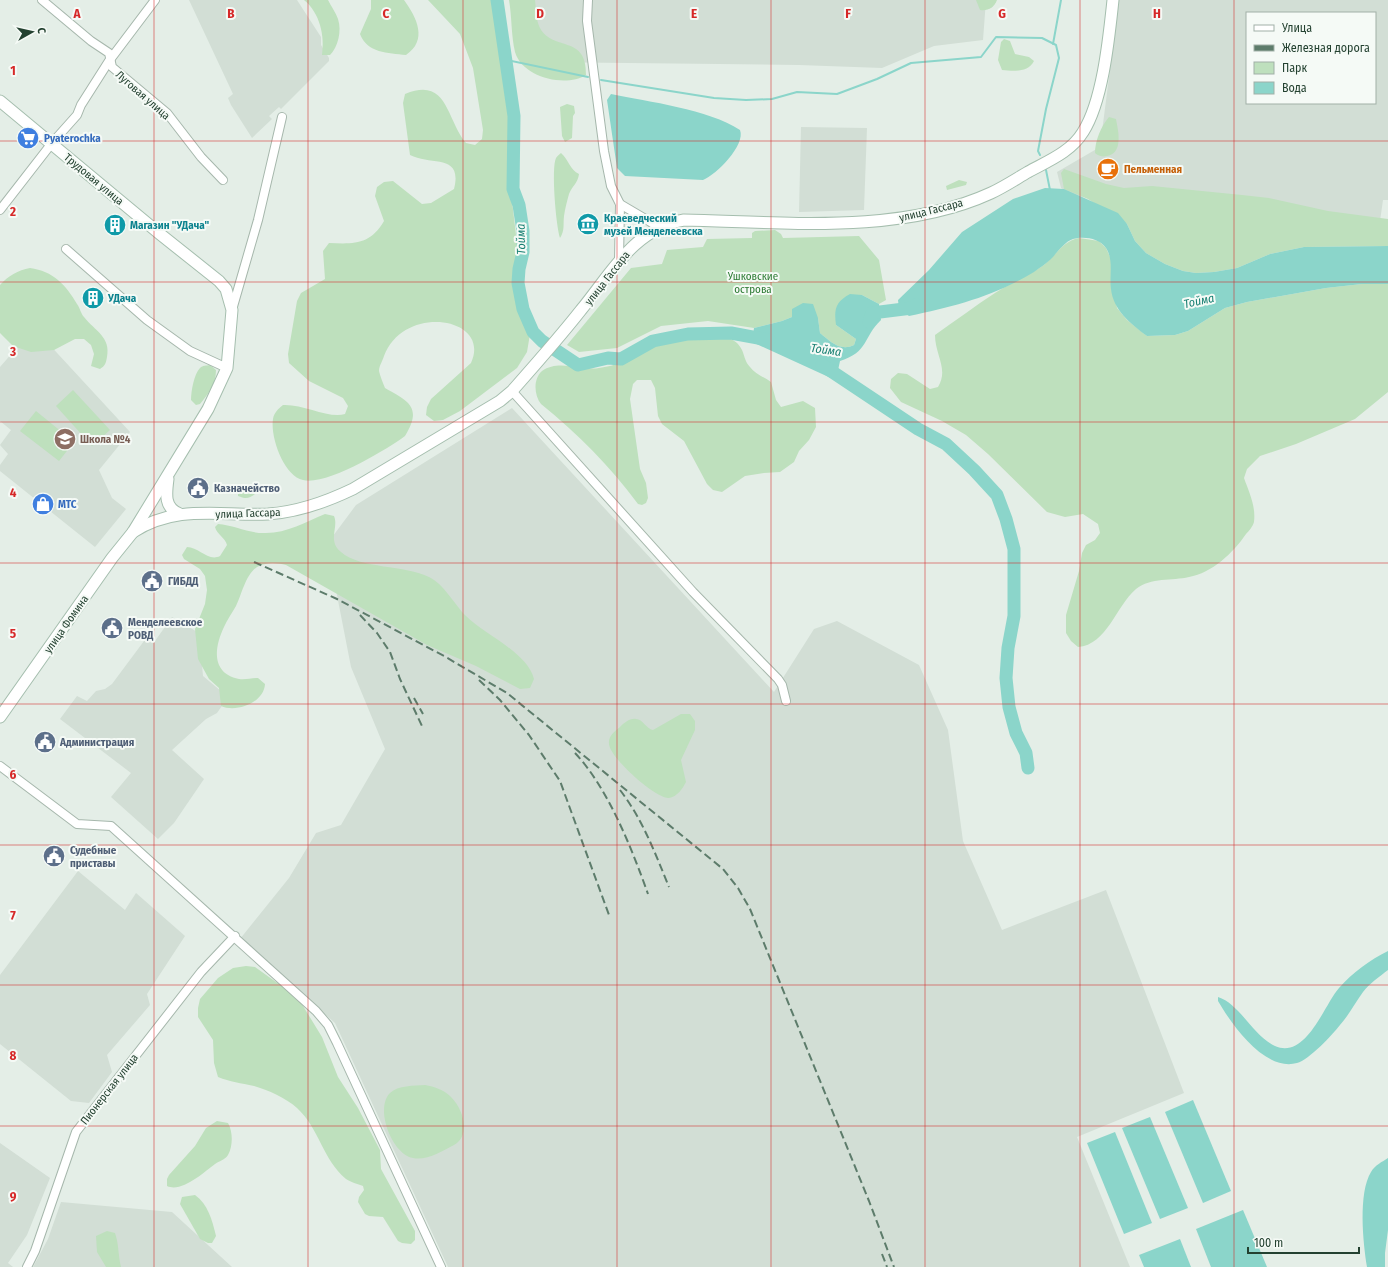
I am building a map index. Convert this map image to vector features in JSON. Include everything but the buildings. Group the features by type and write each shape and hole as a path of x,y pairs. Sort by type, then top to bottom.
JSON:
{"main road":[{"name":"улица Гассара","path":"133,532 160,519 180,514 269,514 295,510 328,500 359,485 500,401 512,391 571,322 619,261 639,240 659,228 684,220 873,222 950,207 991,193 1061,154 1079,138 1084,131 1097,98 1108,41 1113,0"},
{"name":"Трудовая улица","path":"0,101 219,281 226,289 232,310"},
{"name":"улица Фомина","path":"0,716 112,558 133,532 208,409 227,368 232,310"},
{"path":"169,475 167,503 170,508 180,514"}],"street":[{"name":"Луговая улица","path":"42,0 91,41 109,53 109,61 112,67 167,113 201,157 224,180"},
{"path":"0,210 52,143 77,115 81,105 109,61 155,0"},
{"path":"588,0 587,21 604,151 612,186 620,204 619,261"},
{"path":"232,310 258,220 282,117"},
{"path":"620,204 659,228"},
{"path":"66,249 147,320 190,352 227,368"},
{"path":"512,391 693,592 778,679 782,685 786,701"},
{"path":"0,766 77,824 111,826 316,1010 328,1025 441,1267"},
{"name":"Пионерская улица","path":"27,1267 36,1251 76,1132 202,972 235,936"}],"shaded area":[{"path":"189,0 297,0 321,37 321,45 329,58 329,61 281,109 279,107 269,116 272,119 252,138 231,105 228,98 233,94"},
{"path":"529,0 986,0 983,40 934,46 882,68 799,65 537,62"},
{"path":"1119,0 1388,0 1388,200 1383,200 1379,228 1076,196 1061,188 1057,172 1100,147"},
{"path":"801,127 867,128 864,210 799,212"},
{"name":"Школа №4","path":"34,328 130,432 99,470 112,498 126,509 95,547 0,471 0,465 8,454 0,445 11,430 0,421 0,367"},
{"path":"512,408 774,692 814,629 837,621 919,665 948,730 963,841 1002,930 1106,890 1184,1093 1077,1137 1130,1267 448,1267 335,1023 240,939 289,878 316,833 341,825 385,749 351,667 327,544 356,505"},
{"path":"172,617 199,633 203,676 228,697 217,713 206,719 172,750 204,779 174,823 158,839 111,797 131,773 60,719 77,696 87,701 96,691 105,689 112,684 147,637 155,641"},
{"path":"78,871 125,910 136,893 185,936 147,994 150,1005 107,1055 112,1072 89,1103 71,1101 0,1044 0,975"},
{"path":"0,1143 50,1178 27,1235 8,1263 13,1267 0,1267"},
{"path":"61,1202 172,1212 232,1267 33,1267 48,1239"}],"green space":[{"path":"304,0 328,0 336,14 340,29 335,48 330,55 322,55 323,40 318,18"},
{"path":"371,0 404,0 409,7 416,21 418,36 417,43 406,55 379,51 368,45 363,40 360,34 371,9"},
{"path":"428,0 492,0 512,98 513,136 508,167 518,252 513,280 516,299 530,334 527,352 517,368 460,411 443,420 434,421 426,415 427,407 431,399 471,363 474,347 469,335 458,327 443,322 426,323 409,328 394,339 384,356 379,371 385,388 406,401 413,411 413,418 405,436 356,466 326,478 303,480 296,477 290,471 284,464 280,455 274,436 273,419 275,413 283,405 291,405 332,415 339,415 345,414 348,406 343,398 309,381 289,363 288,354 297,301 301,293 325,279 323,251 329,243 354,243 367,239 379,229 384,221 375,196 377,187 384,182 393,181 422,204 431,203 454,189 456,178 454,170 450,165 410,155 403,103 405,94 419,90 430,91 438,95 466,143 475,145 482,139 483,130 473,68 460,34"},
{"path":"509,0 535,0 540,28 553,40 575,48 581,54 585,62 586,75 577,79 556,80 535,74 526,68 519,61 515,52"},
{"path":"976,0 997,0 992,7 980,10"},
{"path":"1004,39 1010,41 1015,54 1029,57 1034,61 1028,68 1011,71 1002,70 998,60 1001,42"},
{"path":"567,104 574,106 575,113 573,116 572,138 565,142 562,136 560,107"},
{"path":"1109,117 1116,119 1119,135 1118,146 1112,154 1101,156 1095,153 1097,139 1101,129"},
{"path":"561,153 579,174 569,194 564,213 562,235 560,238 558,232 554,173 556,158"},
{"path":"1064,169 1106,184 1124,188 1152,186 1269,198 1328,211 1388,219 1388,246 1304,247 1270,254 1237,268 1196,273 1183,271 1165,264 1146,253 1135,241 1127,224 1088,199 1064,189 1061,173"},
{"path":"959,180 967,182 966,185 947,190 946,186"},
{"name":"Ушковские острова","path":"775,230 781,234 783,238 859,236 879,260 886,300 879,304 862,295 836,325 856,339 854,345 844,347 836,345 820,333 818,318 792,317 754,328 708,321 661,326 617,348 579,352 567,345 631,268 662,264 667,250 703,247 707,239 752,238 752,233 755,231"},
{"path":"1079,238 1099,241 1106,248 1111,259 1111,272 1117,308 1127,320 1147,336 1175,335 1188,331 1225,308 1247,302 1326,288 1362,284 1388,284 1388,392 1355,419 1296,444 1260,456 1247,469 1244,478 1253,505 1254,522 1235,548 1214,567 1198,575 1155,581 1142,585 1129,596 1104,632 1088,645 1078,647 1071,641 1066,633 1066,615 1079,571 1082,553 1086,545 1095,540 1100,533 1098,524 1083,514 1065,517 1047,512 988,454 966,435 942,421 901,402 890,388 891,379 898,373 907,374 930,389 938,387 941,380 942,368 935,335 995,293 1041,267 1063,246"},
{"path":"30,268 46,272 58,280 73,297 83,316 104,339 108,350 105,364 102,368 100,369 91,366 94,354 91,345 84,339 75,339 54,350 31,352 13,346 0,333 0,285 6,279 21,270"},
{"path":"709,335 728,338 736,342 742,350 747,363 752,369 757,374 771,382 776,400 781,407 803,401 815,408 816,427 809,440 799,451 794,462 780,472 745,476 722,492 713,490 707,484 684,441 662,424 658,416 655,388 651,380 637,380 633,384 630,399 640,469 646,483 648,498 646,503 642,505 638,504 616,476 593,451 541,404 536,392 537,378 542,371 556,366 592,368 607,367 615,365 662,344"},
{"path":"210,365 216,370 213,384 200,404 196,405 191,400 195,378 200,368"},
{"path":"73,390 110,430 92,446 56,406"},
{"path":"36,411 74,442 59,461 20,431"},
{"path":"249,487 254,490 255,494 247,498 238,496 238,492 242,488"},
{"path":"325,514 334,516 335,543 341,552 349,557 371,564 419,573 429,577 439,584 466,616 523,660 530,669 534,679 530,688 520,689 476,666 427,645 286,565 269,563 259,566 248,578 221,635 217,651 217,659 223,671 230,676 239,679 258,678 265,684 263,691 255,701 248,705 234,708 221,706 219,688 209,679 198,659 195,629 205,604 207,590 205,576 200,569 184,559 182,555 187,547 196,549 207,556 220,556 227,545 225,540 216,530 215,527 218,524 260,533 274,533"},
{"path":"681,714 690,714 695,721 695,730 681,760 686,782 677,794 669,798 663,797 634,777 625,768 611,750 609,741 614,732 629,720 638,719 648,728 653,730"},
{"path":"246,966 255,967 300,1001 322,1037 338,1077 358,1108 380,1150 381,1169 415,1231 415,1240 411,1244 398,1241 383,1217 369,1216 365,1214 358,1202 359,1197 364,1190 363,1186 346,1179 338,1171 326,1153 311,1125 293,1104 277,1095 254,1086 218,1077 214,1063 213,1040 198,1017 200,999 218,978 233,968"},
{"path":"425,1085 441,1090 455,1101 462,1114 464,1128 460,1141 440,1153 418,1159 406,1155 399,1149 388,1130 384,1109 386,1100 393,1090 406,1086"},
{"path":"217,1121 228,1123 231,1131 232,1143 227,1157 186,1184 179,1187 167,1186 167,1179 169,1175 195,1146 206,1128"},
{"path":"195,1195 203,1203 211,1218 216,1236 212,1243 208,1243 200,1239 180,1204 182,1197"},
{"path":"107,1231 115,1233 121,1267 106,1267 97,1252 96,1236"}],"water":[{"path":"611,94 678,107 712,117 740,130 741,136 739,143 729,159 709,177 703,180 625,176 617,168 607,100"},
{"path":"1045,188 1064,189 1118,213 1127,224 1135,241 1146,253 1165,264 1183,271 1196,273 1214,272 1237,268 1270,254 1304,247 1388,246 1388,284 1362,284 1326,288 1247,302 1225,308 1188,331 1175,335 1147,336 1124,316 1115,304 1111,289 1111,263 1106,248 1095,240 1082,238 1070,240 1049,261 1034,272 1003,288 973,300 909,316 899,309 898,300 929,270 962,232 1013,199"},
{"path":"850,294 862,295 879,304 881,320 875,326 861,349 840,361 837,375 833,379 752,342 754,328 792,317 792,309 803,303 813,304 818,318 820,333 836,345 849,347 854,345 856,339 836,325 835,320 838,303"},
{"path":"1388,951 1388,970 1366,989 1343,1021 1326,1041 1308,1057 1297,1063 1285,1064 1262,1054 1241,1034 1218,1001 1218,997 1233,1006 1267,1041 1275,1046 1286,1048 1296,1045 1305,1038 1313,1029 1333,996 1350,977 1368,962"},
{"path":"1193,1100 1231,1191 1203,1203 1165,1112"},
{"path":"1150,1117 1188,1208 1160,1219 1122,1128"},
{"path":"1115,1132 1152,1223 1124,1234 1087,1143"},
{"path":"1388,1158 1388,1230 1385,1267 1367,1267 1363,1232 1364,1192 1371,1172"},
{"path":"1243,1210 1267,1267 1211,1267 1196,1229"},
{"path":"1180,1239 1191,1267 1144,1267 1139,1255"}],"waterway":[{"name":"Тойма","path":"497,0 514,116 513,189 519,205 523,231 523,252 519,269 518,283 523,309 533,332 542,341 578,365 608,358 621,359 653,341 688,334 731,333 769,340"},
{"path":"1053,44 1061,0"},
{"path":"601,80 714,98 746,100 772,99 797,92 837,94 877,79 911,63 981,57 996,37 1042,38 1056,45 1059,58 1046,109 1038,151 1040,155"},
{"path":"507,60 588,77"},
{"path":"1046,170 1050,190"},
{"name":"Тойма","path":"869,322 872,313 912,308 916,305"},
{"path":"822,365 918,429 946,444 974,470 997,495 1006,519 1014,549 1014,616 1008,648 1006,678 1009,707 1016,733 1026,753 1028,768"}],"railway":[{"path":"254,562 337,599 444,656 507,693 723,869 738,888 750,909 869,1201 894,1267"},
{"path":"360,615 377,633 390,652 400,679 422,726"},
{"path":"479,680 500,700 529,735 560,781 609,915"},
{"path":"414,698 423,714"},
{"path":"575,753 598,783 618,820 627,839 648,894"},
{"path":"620,790 642,825 669,887"},
{"path":"882,1254 887,1267"}],"place":[{"name":"Pyaterochka","path":"28,138"},
{"name":"Пельменная","path":"1108,169"},
{"name":"Краеведческий музей Менделеевска","path":"588,224"},
{"name":"Магазин \"УДача\"","path":"115,225"},
{"name":"УДача","path":"93,298"},
{"name":"Школа №4","path":"65,439"},
{"name":"Казначейство","path":"198,488"},
{"name":"МТС","path":"43,504"},
{"name":"ГИБДД","path":"152,581"},
{"name":"Менделеевское РОВД","path":"112,628"},
{"name":"Администрация","path":"45,742"},
{"name":"Судебные приставы","path":"54,856"}]}
